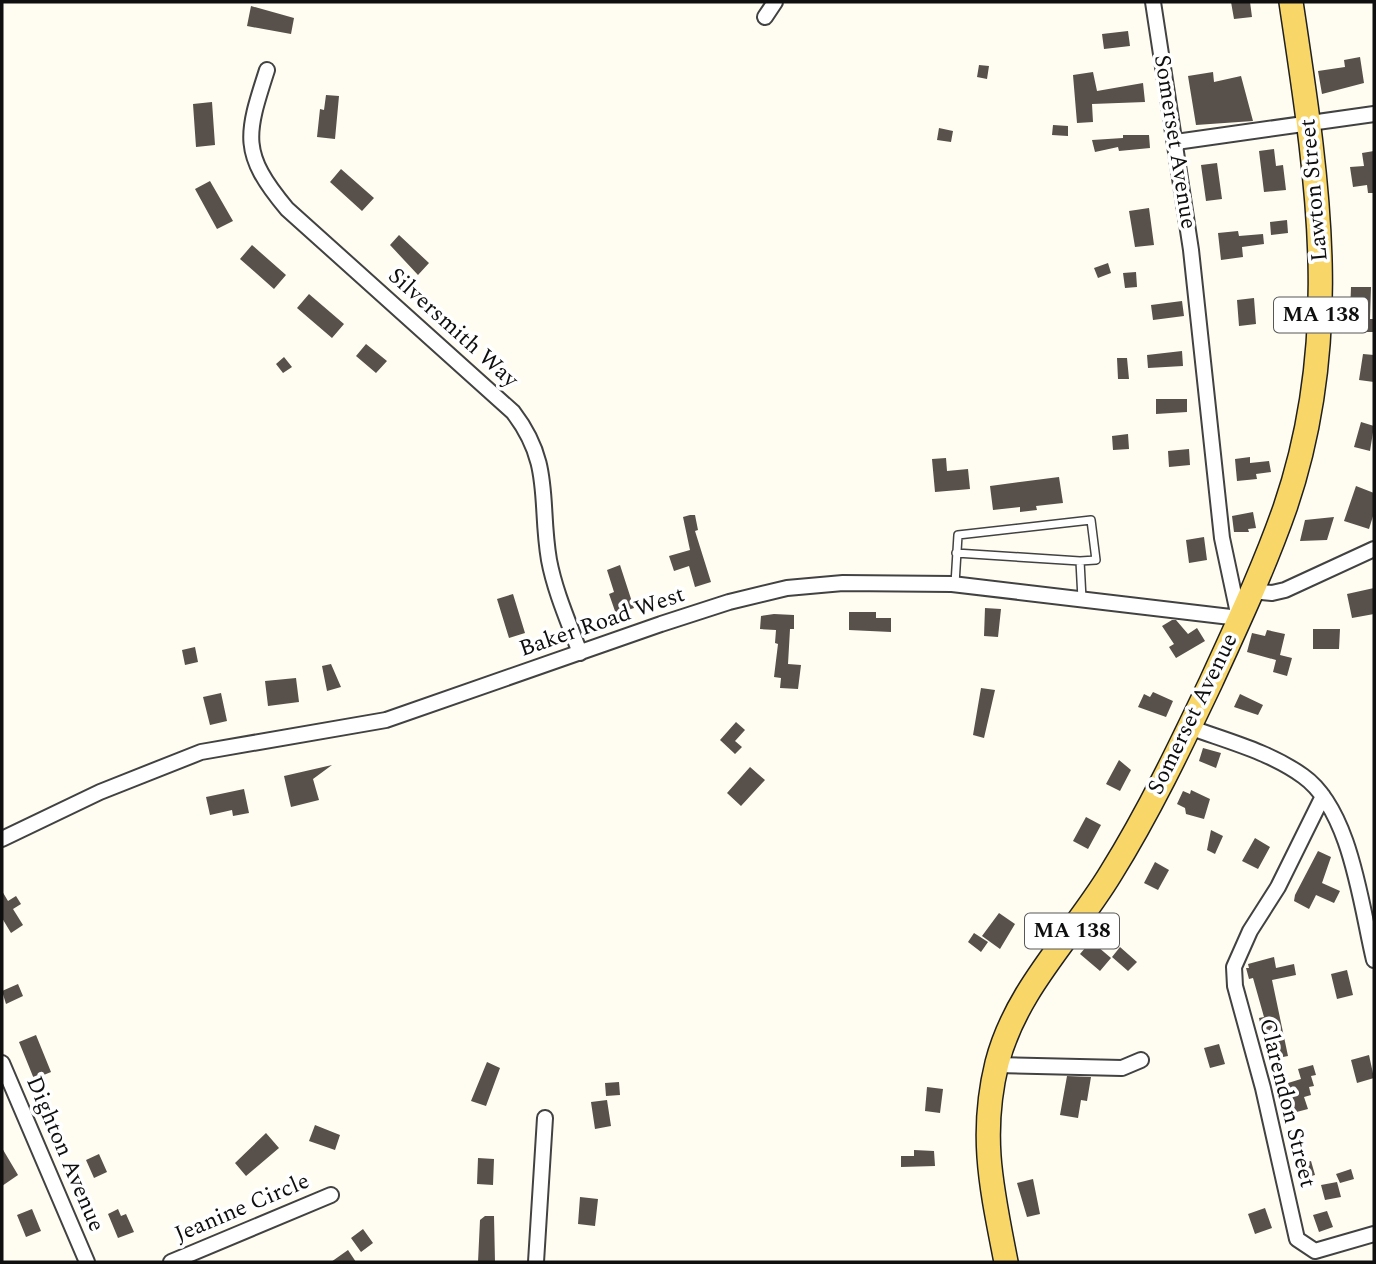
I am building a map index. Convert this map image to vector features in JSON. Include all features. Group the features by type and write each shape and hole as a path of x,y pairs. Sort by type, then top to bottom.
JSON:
{"main road":[{"name":"Lawton Street","path":"1239,618 1285,507 1300,455 1310,403 1320,319 1322,261 1318,190 1291,2"},
{"name":"Somerset Avenue","path":"1006,1262 986,1156 988,1109 997,1065 1021,1003 1113,870 1189,727 1239,618"}],"street":[{"path":"765,17 775,2"},
{"name":"Somerset Avenue","path":"1153,2 1191,250 1222,538 1239,618"},
{"name":"Silversmith Way","path":"267,70 250,125 251,145 271,190 287,209 513,412 529,432 542,467 549,560 580,653"},
{"path":"1176,142 1374,114"},
{"path":"1251,591 1272,593 1285,590 1374,549"},
{"name":"Baker Road West","path":"2,839 100,792 201,751 386,720 729,602 787,588 878,582 955,584 1239,618"},
{"path":"1189,727 1289,766 1306,778 1323,796 1344,841 1371,931 1374,960"},
{"name":"Clarendon Street","path":"1323,796 1278,887 1250,931 1234,967 1235,986 1264,1088 1295,1234 1304,1246 1321,1250 1374,1234"},
{"path":"997,1065 1122,1068 1141,1060"},
{"name":"Dighton Avenue","path":"2,1063 87,1262"},
{"path":"536,1262 545,1118"},
{"name":"Jeanine Circle","path":"171,1262 331,1195"}],"lane":[{"path":"955,584 956,553 958,535 1091,520 1096,560 956,553"},
{"path":"1080,561 1082,599"}],"building":[{"path":"1231,2 1250,2 1252,17 1234,19"},
{"path":"251,6 294,18 291,34 247,26"},
{"path":"1128,31 1130,46 1104,49 1102,34"},
{"path":"1360,57 1364,83 1322,94 1318,71 1345,67 1344,60"},
{"path":"979,65 989,66 987,79 977,77"},
{"path":"1093,72 1097,91 1143,83 1145,102 1092,104 1093,122 1077,123 1073,75"},
{"path":"1213,72 1214,82 1241,76 1253,121 1196,125 1188,76"},
{"path":"326,95 339,96 335,139 317,137 320,109 324,110"},
{"path":"212,102 215,145 196,147 193,104"},
{"path":"1053,125 1068,126 1068,136 1052,135"},
{"path":"939,128 953,131 951,142 937,140"},
{"path":"1123,135 1149,135 1150,148 1119,151 1118,147 1095,152 1092,140 1123,138"},
{"path":"1274,149 1276,166 1283,165 1286,190 1264,192 1259,151"},
{"path":"1374,151 1374,193 1368,193 1367,185 1353,187 1350,167 1364,166 1362,153"},
{"path":"1217,163 1222,199 1206,201 1201,165"},
{"path":"341,169 374,198 362,211 330,182"},
{"path":"210,181 233,221 217,229 195,189"},
{"path":"1149,208 1154,245 1135,247 1129,211"},
{"path":"1287,220 1288,233 1271,235 1270,222"},
{"path":"1238,231 1239,236 1263,234 1264,244 1242,247 1243,257 1221,260 1218,233"},
{"path":"399,235 429,263 418,275 390,245"},
{"path":"252,245 286,275 274,289 240,259"},
{"path":"1108,263 1111,273 1098,278 1094,268"},
{"path":"1136,272 1137,287 1125,288 1123,273"},
{"path":"1351,287 1371,287 1370,319 1374,319 1374,332 1360,332 1361,314 1350,314"},
{"path":"309,294 344,324 332,338 297,308"},
{"path":"1254,298 1256,324 1239,326 1237,300"},
{"path":"1182,301 1184,316 1153,320 1151,305"},
{"path":"366,344 387,361 376,373 356,356"},
{"path":"1182,351 1183,366 1148,368 1147,355"},
{"path":"1363,354 1374,355 1374,382 1359,380"},
{"path":"284,357 292,367 283,373 276,364"},
{"path":"1117,358 1127,358 1129,379 1118,379"},
{"path":"1156,399 1187,399 1187,412 1156,414"},
{"path":"1361,422 1374,426 1370,451 1354,447"},
{"path":"1128,434 1129,449 1113,450 1112,436"},
{"path":"1189,449 1190,465 1169,467 1168,451"},
{"path":"1250,457 1250,463 1269,461 1271,472 1256,474 1257,479 1237,481 1235,459"},
{"path":"946,458 947,471 968,469 970,489 935,492 932,459"},
{"path":"1059,477 1063,503 1036,506 1037,510 1020,512 1020,507 993,510 990,486"},
{"path":"1356,486 1374,493 1374,513 1369,529 1344,521"},
{"path":"1253,512 1256,528 1248,529 1249,532 1234,532 1232,516"},
{"path":"695,515 698,530 695,531 711,582 695,587 689,566 674,571 669,556 690,550 683,517"},
{"path":"1334,517 1327,540 1300,541 1305,520"},
{"path":"1204,537 1207,560 1189,563 1186,540"},
{"path":"620,565 634,608 616,614 609,594 614,592 607,570"},
{"path":"1374,588 1374,614 1352,618 1347,594"},
{"path":"513,594 525,633 509,638 497,599"},
{"path":"985,608 1001,609 998,637 984,636"},
{"path":"849,612 876,612 876,618 891,618 891,632 849,630"},
{"path":"794,615 794,629 790,629 788,664 801,665 798,689 780,688 781,678 774,677 778,644 775,643 776,630 760,629 761,616"},
{"path":"1176,620 1188,634 1197,628 1205,641 1176,658 1169,647 1174,644 1162,626"},
{"path":"1313,629 1340,629 1339,649 1313,649"},
{"path":"1267,630 1285,634 1280,655 1292,658 1287,676 1273,672 1276,660 1247,652 1252,633 1265,636"},
{"path":"195,647 198,662 185,665 182,650"},
{"path":"331,664 341,687 327,691 322,666"},
{"path":"296,678 299,702 268,706 265,681"},
{"path":"981,688 995,690 984,738 973,735"},
{"path":"1153,692 1173,701 1166,717 1138,707 1144,694 1150,697"},
{"path":"221,693 227,721 210,725 203,697"},
{"path":"1240,694 1263,705 1258,715 1234,707"},
{"path":"736,722 745,730 735,741 742,747 735,754 720,740"},
{"path":"1203,748 1221,753 1216,768 1199,761"},
{"path":"1119,760 1131,770 1120,791 1106,784"},
{"path":"332,765 313,779 319,800 291,807 284,776"},
{"path":"750,767 765,780 741,806 727,793"},
{"path":"244,789 249,813 233,816 232,810 210,815 206,797"},
{"path":"1191,790 1210,799 1204,819 1186,814 1185,808 1177,804 1183,791 1190,794"},
{"path":"1086,817 1101,825 1088,849 1073,841"},
{"path":"1211,830 1223,836 1215,854 1207,850"},
{"path":"1255,838 1270,847 1258,869 1242,861"},
{"path":"1318,851 1331,857 1322,883 1340,891 1334,903 1316,895 1309,909 1294,901"},
{"path":"1155,862 1169,870 1158,890 1144,883"},
{"path":"2,891 8,901 16,896 21,904 13,909 23,925 11,933 2,918"},
{"path":"999,913 1015,924 1000,949 982,936"},
{"path":"974,933 988,942 981,952 968,942"},
{"path":"1091,941 1111,958 1100,971 1080,954"},
{"path":"1120,947 1137,962 1128,971 1112,957"},
{"path":"1274,957 1276,968 1294,964 1296,975 1272,980 1288,1056 1268,1060 1259,1018 1264,1017 1253,978 1249,979 1246,968 1249,968 1248,964"},
{"path":"1347,970 1353,995 1337,999 1331,974"},
{"path":"18,984 23,996 6,1004 2,991"},
{"path":"36,1035 51,1072 34,1079 19,1042"},
{"path":"1219,1044 1225,1064 1210,1068 1204,1048"},
{"path":"1369,1055 1374,1078 1357,1083 1351,1060"},
{"path":"487,1062 500,1068 486,1106 471,1101"},
{"path":"1313,1065 1316,1075 1311,1076 1314,1086 1309,1087 1311,1095 1304,1097 1308,1109 1285,1115 1282,1103 1293,1099 1288,1083 1301,1079 1298,1069"},
{"path":"1067,1076 1091,1077 1087,1101 1081,1100 1078,1118 1060,1115"},
{"path":"619,1082 620,1095 606,1096 605,1083"},
{"path":"927,1087 943,1089 940,1113 925,1111"},
{"path":"607,1100 611,1126 595,1129 591,1102"},
{"path":"315,1125 340,1135 335,1150 309,1141"},
{"path":"266,1133 279,1148 246,1176 235,1163"},
{"path":"2,1148 18,1175 2,1186"},
{"path":"914,1150 934,1151 935,1166 901,1167 901,1156 914,1156"},
{"path":"99,1154 107,1172 94,1178 86,1160"},
{"path":"478,1158 494,1159 493,1185 477,1184"},
{"path":"1311,1161 1315,1175 1303,1178 1299,1164"},
{"path":"1351,1169 1354,1179 1340,1183 1336,1174"},
{"path":"1033,1179 1040,1214 1027,1217 1017,1183"},
{"path":"1337,1182 1341,1197 1325,1200 1321,1185"},
{"path":"580,1197 598,1199 595,1226 578,1224"},
{"path":"1265,1208 1272,1228 1255,1234 1248,1214"},
{"path":"32,1209 41,1231 26,1237 17,1215"},
{"path":"118,1209 121,1216 126,1214 134,1232 118,1238 108,1214"},
{"path":"1327,1211 1333,1227 1319,1232 1313,1215"},
{"path":"485,1216 494,1216 495,1262 478,1262 480,1220"},
{"path":"363,1229 373,1243 361,1252 351,1238"},
{"path":"348,1250 356,1262 331,1262"}]}
